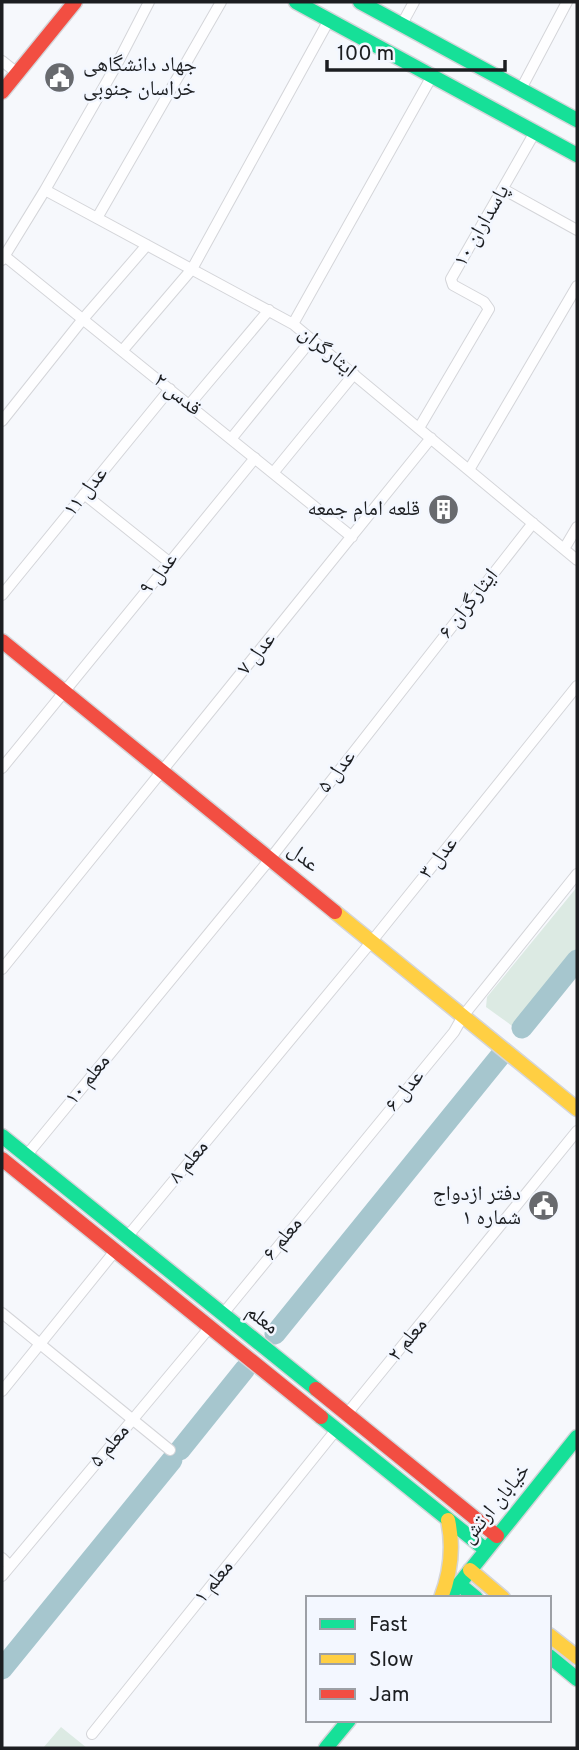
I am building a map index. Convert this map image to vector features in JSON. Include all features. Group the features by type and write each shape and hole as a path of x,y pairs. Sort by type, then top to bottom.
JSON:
{"main road":[{"path":"2,92 75,2"},
{"path":"296,2 577,155"},
{"path":"360,2 577,120"},
{"name":"عدل","path":"2,641 577,1109"},
{"name":"معلم","path":"2,1136 497,1536"},
{"name":"معلم","path":"2,1159 486,1550"},
{"name":"خیابان ارتش","path":"450,1596 577,1437"},
{"path":"442,1596 454,1552 448,1520"},
{"path":"470,1570 501,1596"},
{"path":"459,1584 474,1596"},
{"path":"551,1637 577,1657"},
{"path":"551,1659 577,1679"},
{"path":"326,1748 347,1722"}],"street":[{"path":"3,256 45,190 149,2"},
{"path":"96,218 221,2"},
{"path":"402,24 414,2"},
{"path":"521,89 567,2"},
{"path":"122,351 192,269 329,20"},
{"path":"2,61 17,74"},
{"path":"293,324 432,76"},
{"name":"پاسداران ۱۰","path":"419,428 489,309 488,305 451,282 535,132"},
{"path":"503,189 577,230"},
{"name":"ایثارگران","path":"45,190 293,324 577,560"},
{"path":"2,421 83,319 147,245"},
{"name":"قدس ۲","path":"3,256 352,537"},
{"path":"469,470 577,286"},
{"path":"189,405 269,310"},
{"path":"231,439 312,339"},
{"path":"273,473 354,374"},
{"name":"عدل ۱۱","path":"2,595 170,389"},
{"name":"عدل ۷","path":"2,969 431,438"},
{"name":"عدل ۹","path":"2,768 254,458"},
{"path":"85,494 169,562"},
{"name":"ایثارگران ۶","path":"405,686 533,523"},
{"path":"564,549 577,527"},
{"name":"عدل ۵","path":"150,1005 270,859 405,686"},
{"name":"عدل ۳","path":"251,1087 372,942 577,686"},
{"name":"عدل ۶","path":"345,1163 454,1032 463,1016 577,874"},
{"name":"معلم ۱۰","path":"26,1156 150,1005"},
{"name":"معلم ۸","path":"127,1237 251,1087"},
{"name":"معلم ۲","path":"346,1415 577,1131"},
{"name":"معلم ۶","path":"222,1315 345,1163"},
{"path":"2,1391 115,1251"},
{"path":"2,1313 170,1450"},
{"name":"معلم ۵","path":"2,1576 6,1562 210,1327"},
{"name":"معلم ۱","path":"92,1734 336,1430"}],"shaded area":[{"path":"577,887 577,968 522,1033 486,1007 487,997"},
{"path":"61,1727 87,1748 43,1748"}],"waterway":[{"path":"522,1028 577,960"},
{"path":"275,1334 501,1055"},
{"path":"180,1450 245,1369"},
{"path":"2,1669 172,1460"}],"traffic: fast":[{"path":"296,2 577,155"},
{"path":"360,2 577,120"},
{"path":"2,1136 316,1389"},
{"path":"321,1417 486,1550"},
{"path":"450,1596 577,1437"},
{"path":"459,1584 474,1596"},
{"path":"551,1658 577,1679"},
{"path":"326,1748 347,1722"}],"traffic: slow":[{"path":"335,912 577,1109"},
{"path":"442,1596 450,1560 448,1520"},
{"path":"470,1570 501,1596"},
{"path":"551,1637 577,1657"}],"traffic: jam":[{"path":"2,92 75,2"},
{"path":"2,641 335,912"},
{"path":"2,1159 321,1417"},
{"path":"316,1389 497,1536"}],"place":[{"name":"جهاد دانشگاهی خراسان جنوبی","path":"60,77"},
{"name":"قلعه امام جمعه","path":"443,509"},
{"name":"دفتر ازدواج شماره ۱","path":"544,1206"}]}
